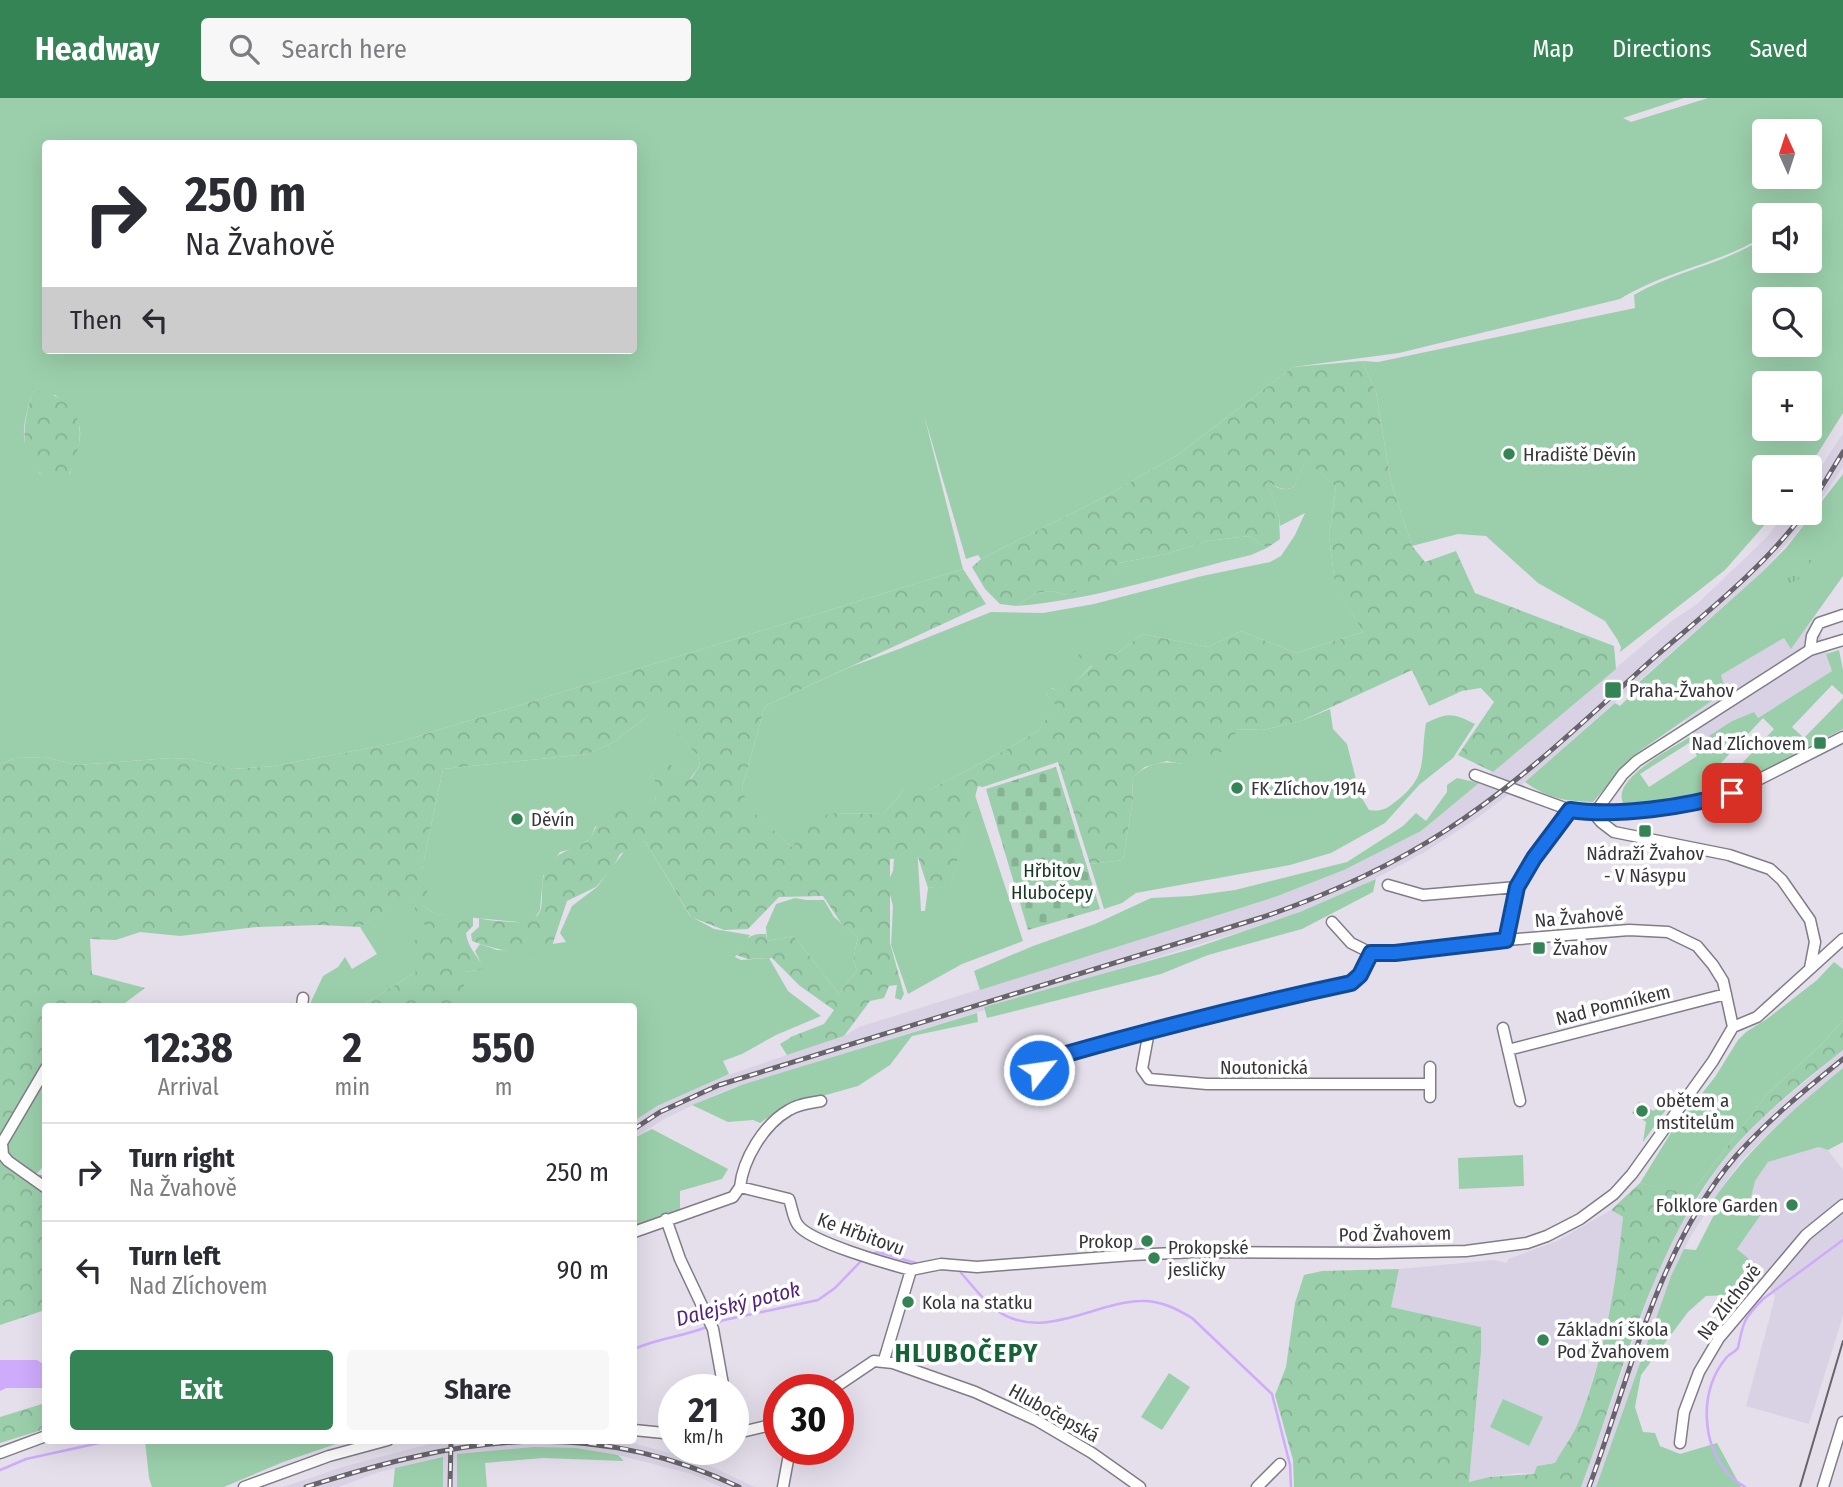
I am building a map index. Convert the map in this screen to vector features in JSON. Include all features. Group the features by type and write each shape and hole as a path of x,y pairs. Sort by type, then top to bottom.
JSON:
{"street":[{"path":"1810,650 1812,636 1819,623 1843,615"},
{"path":"1594,814 1623,774 1637,761 1810,650 1843,640"},
{"path":"1475,775 1570,810 1594,814 1702,803 1732,793 1843,737"},
{"path":"1506,940 1517,887 1534,858 1570,810"},
{"path":"1594,814 1614,832 1729,855 1770,869 1782,880 1810,920 1815,942 1809,971"},
{"path":"1388,885 1423,895 1517,887"},
{"path":"1039,1093 1039,1070 1045,1060 1263,1002 1351,983 1360,975 1371,953 1351,943 1332,922"},
{"name":"Na Žvahově","path":"1371,953 1395,953 1629,930 1668,932 1685,938 1707,957 1723,981 1732,1027"},
{"path":"1732,1027 1758,1017 1843,939"},
{"name":"Nad Pomníkem","path":"1508,1050 1726,994"},
{"name":"Pod Žvahovem","path":"911,1270 941,1264 977,1268 1132,1255 1466,1251 1527,1242 1563,1229 1614,1194 1632,1174 1713,1061 1732,1027"},
{"path":"1503,1028 1520,1101"},
{"name":"Noutonická","path":"1149,1031 1142,1069 1149,1079 1207,1084 1430,1084"},
{"path":"1430,1067 1430,1097"},
{"path":"42,1075 2,1143 1,1151 8,1161 42,1185"},
{"path":"637,1231 733,1197 740,1187 742,1172 766,1129 790,1109 821,1101"},
{"name":"Ke Hřbitovu","path":"740,1187 789,1199 796,1223 803,1231 863,1256 911,1270"},
{"name":"Na Zlíchově","path":"1680,1443 1684,1412 1699,1372 1719,1338 1806,1235 1843,1205"},
{"path":"666,1219 680,1259 711,1324 721,1374"},
{"path":"853,1374 874,1361 884,1360 911,1270"},
{"name":"Hlubočepská","path":"884,1360 966,1388 1016,1410 1080,1446 1140,1487"},
{"path":"1823,1487 1843,1422"},
{"path":"637,1430 658,1432"},
{"path":"0,1453 42,1437"},
{"path":"244,1487 329,1456 373,1444"},
{"path":"1257,1487 1279,1464"},
{"path":"783,1487 787,1465"}],"shaded area":[{"path":"1843,433 1843,467 1822,498 1822,465"},
{"path":"1776,525 1803,525 1761,573 1525,782 1476,819 1425,852 1365,884 1295,915 744,1084 664,1119 637,1136 637,1119 657,1106 716,1079 844,1036 859,1027 1275,897 1344,870 1421,831 1673,620 1697,604"},
{"path":"1815,617 1833,671 1757,718 1754,712 1732,721 1698,743 1685,720 1726,691 1721,675 1784,638 1791,648"},
{"path":"1843,1050 1843,1068 1775,1127 1742,1160 1691,1236 1671,1276 1596,1487 1581,1487 1658,1270 1679,1229 1715,1171 1731,1151 1764,1116"},
{"path":"1819,1147 1828,1150 1843,1170 1843,1316 1809,1424 1746,1406 1775,1297 1759,1267 1737,1249 1762,1213 1750,1202 1755,1181 1768,1162"},
{"name":"Základní škola Pod Žvahovem","path":"1611,1210 1623,1217 1618,1270 1610,1320 1581,1419 1555,1463 1537,1466 1534,1474 1519,1473 1469,1482 1481,1327 1391,1307 1399,1269 1494,1260 1507,1263 1508,1259 1557,1241"},
{"path":"0,1360 37,1360 42,1363 42,1388 6,1388 0,1391"},
{"path":"429,1444 636,1444 658,1450 658,1465 708,1465 755,1487 721,1487 692,1474 618,1455 533,1447 458,1454 457,1487 443,1487 442,1457 379,1472 339,1487 283,1487 346,1466"}],"green space":[{"path":"0,98 1684,98 1623,118 1631,122 1708,98 1843,98 1843,413 1817,455 1752,455 1752,525 1764,525 1725,570 1620,652 1621,647 1605,621 1538,583 1486,536 1458,534 1412,546 1391,483 1376,392 1362,361 1378,362 1635,308 1634,295 1752,245 1752,273 1822,273 1822,203 1752,203 1752,243 1655,281 1620,299 1399,353 1293,367 1176,456 1106,496 981,559 978,555 966,559 924,415 963,569 396,743 274,766 233,769 191,759 77,765 45,757 15,758 0,764","holes":["32,395 55,395 74,414 80,430 78,449 70,474 40,474 25,445 24,427"]},
{"path":"1362,361 1376,392 1391,483 1412,546 1425,562 1456,551 1475,593 1614,646 1616,669 1493,772 1458,755 1494,702 1481,688 1462,691 1429,706 1412,670 1301,721 1263,730 1235,729 1236,747 1182,764 1167,761 1145,767 1132,778 1133,799 1123,860 1090,864 1058,762 983,787 978,786 950,886 928,888 918,857 890,859 890,943 904,994 901,1000 895,998 897,985 889,986 884,998 870,1001 844,1036 787,1055 780,1044 824,1024 834,1010 800,986 772,958 748,959 736,955 747,939 754,935 766,934 767,941 794,936 839,994 857,970 853,960 858,937 841,923 823,896 779,897 748,929 724,930 691,917 645,841 620,854 596,887 567,901 550,952 510,951 472,941 471,934 479,927 479,918 511,922 536,917 542,902 545,872 555,858 587,841 597,826 612,815 636,802 645,804 655,801 657,786 651,772 654,763 671,765 691,779 700,765 698,756 660,716 648,715 616,741 588,754 443,769 422,869 429,885 423,905 435,914 473,916 473,926 466,933 467,938 485,969 464,972 464,1003 366,1003 416,972 411,958 412,948 426,927 415,909 414,894 360,927 257,927 180,936 140,932 116,940 90,939 92,974 145,988 125,1003 42,1003 42,1071 6,1146 5,1154 35,1174 42,1175 42,1311 0,1325 0,764 15,758 45,757 77,765 171,758 191,759 234,769 274,766 396,743 963,569 986,604 765,706 742,788 748,807 792,847 811,822 831,813 883,814 904,790 929,790 1038,731 1056,705 1046,694 1051,688 1064,693 1092,666 1078,656 1083,645 1115,655 1142,634 1208,647 1241,631 1296,653 1363,632 1335,585 1329,536 1336,487 1306,460 1294,487 1283,489 1267,481 1279,517 1280,539 1267,548 1249,536 1208,541 1166,554 1119,563 1108,575 1085,588 1066,595 1052,591 1036,593 1016,606 1000,604 985,589 972,567 981,559 1106,496 1176,456 1293,367"},
{"path":"42,390 71,408 79,424 79,444 73,466 68,475 59,480 48,478 38,471 27,452 26,417 32,395"},
{"path":"1306,459 1336,487 1329,536 1335,584 1363,632 1296,653 1241,631 1208,647 1142,634 1115,655 1092,665 1064,694 1052,688 1046,694 1057,705 1038,731 929,790 904,790 883,814 831,813 792,847 747,807 742,788 765,706 850,667 991,612 1043,613 1094,604 1202,576 1270,562 1281,556 1305,513 1280,526 1266,479 1279,488 1294,487"},
{"path":"1843,474 1843,576 1791,649 1784,638 1721,675 1726,691 1634,755 1593,802 1557,798 1525,782 1615,703 1620,706 1629,697 1627,693 1761,573 1804,525 1822,525 1822,501"},
{"path":"1811,530 1816,537 1818,552 1798,580 1777,588 1776,579"},
{"path":"1249,536 1267,548 1251,555 1105,592 1016,606 1036,593 1052,591 1066,595 1107,575 1119,563 1166,554 1208,541"},
{"path":"1839,650 1843,670 1843,695 1832,685 1792,727 1804,738 1843,698 1843,729 1730,788 1694,797 1623,803 1622,793 1626,784 1660,755 1693,735 1698,743 1732,721 1754,712 1758,718 1832,671 1826,654","holes":["1763,718 1774,729 1732,774 1721,763","1689,743 1697,756 1649,787 1640,774"]},
{"name":"FK Zlíchov 1914","path":"1330,709 1333,729 1347,744 1360,795 1369,810 1373,811 1389,806 1406,793 1418,776 1426,723 1451,715 1475,724 1453,758 1419,785 1385,823 1331,853 1290,865 1136,893 1122,903 1104,909 1090,864 1123,860 1133,799 1132,778 1155,764 1182,764 1235,729 1263,730 1301,721"},
{"path":"648,715 660,715 698,756 700,765 690,779 671,765 651,772 658,786 655,801 595,827 591,838 576,848 560,852 543,876 540,910 535,918 528,923 435,914 423,905 422,869 443,769 588,754 616,741"},
{"name":"Hřbitov Hlubočepy","path":"1056,767 1100,909 1028,930 986,789"},
{"path":"1457,778 1479,783 1421,831 1344,870 1275,897 980,990 974,971 1095,924 1151,898 1235,890 1347,862 1403,826 1416,813 1426,821 1447,792 1447,785"},
{"path":"975,795 1023,941 962,964 908,994 891,945 893,906 887,883 893,871 894,858 916,829 921,911 925,911 928,888 950,885"},
{"path":"645,841 690,916 714,929 750,935 735,957 741,960 769,958 788,991 821,1016 723,1061 729,1074 657,1106 637,1119 637,1003 464,1003 464,972 484,969 475,951 480,944 497,950 549,952 552,944 566,942 560,933 572,906 597,887 626,849"},
{"path":"1376,879 1373,892 1302,929 1208,955 1161,974 987,1018 984,1007 1195,948 1300,912"},
{"path":"414,893 416,909 427,928 416,972 366,1003 310,1003 323,976 338,967 345,957 352,969 377,954 360,927"},
{"path":"795,898 824,900 834,917 858,937 853,960 857,970 839,994 794,936 767,941 766,927 776,904"},
{"path":"1834,962 1843,969 1843,1020 1822,1044 1767,1094 1688,1195 1640,1183 1672,1131 1715,1077 1738,1040 1817,980"},
{"path":"977,1013 978,1022 912,1036 890,1065 858,1086 783,1107 760,1123 753,1120 728,1122 692,1105 744,1084"},
{"path":"1843,1020 1843,1050 1783,1099 1729,1153 1702,1190 1679,1230 1642,1313 1581,1487 1294,1487 1293,1460 1275,1395 1286,1367 1295,1303 1304,1275 1322,1271 1399,1269 1391,1307 1481,1327 1469,1482 1489,1477 1534,1474 1537,1466 1555,1463 1581,1416 1597,1367 1613,1293 1623,1217 1611,1210 1640,1183 1688,1194 1698,1185 1767,1094 1822,1044"},
{"path":"1843,1068 1843,1142 1828,1150 1819,1147 1768,1162 1755,1181 1750,1202 1762,1213 1737,1249 1759,1267 1735,1295 1706,1296 1688,1312 1641,1375 1635,1407 1643,1432 1655,1433 1660,1446 1680,1454 1717,1443 1741,1487 1596,1487 1671,1276 1684,1249 1696,1250 1716,1211 1710,1205 1739,1167 1788,1115"},
{"path":"42,1086 42,1168 35,1175 8,1159 6,1146"},
{"path":"1671,1100 1643,1142 1646,1122 1632,1113 1639,1102 1653,1111"},
{"path":"652,1129 728,1169 722,1179 680,1191 680,1210 637,1227 637,1136"},
{"path":"1523,1155 1524,1186 1459,1189 1458,1158"},
{"path":"1169,1373 1190,1387 1162,1430 1141,1417"},
{"path":"1503,1399 1543,1417 1529,1446 1490,1427"},
{"path":"42,1404 42,1430 0,1443 0,1417"},
{"path":"145,1444 336,1444 283,1462 224,1487 152,1487"},
{"path":"533,1447 576,1448 618,1455 624,1461 543,1458 485,1463 487,1487 457,1487 457,1454"},
{"path":"443,1457 443,1487 393,1487 395,1468"}],"waterway":[{"path":"1745,1487 1728,1474 1712,1447 1707,1416 1711,1386 1726,1358 1738,1348 1745,1322 1756,1306 1843,1240"},
{"name":"Dalejský potok","path":"871,1255 878,1252 916,1263"},
{"name":"Dalejský potok","path":"713,1324 818,1300 835,1288 862,1260"},
{"name":"Dalejský potok","path":"961,1273 994,1308 1016,1320 1052,1322 1106,1307 1141,1301 1162,1304 1192,1318 1272,1394 1290,1465 1291,1487"},
{"name":"Dalejský potok","path":"637,1348 707,1327"},
{"name":"Dalejský potok","path":"0,1470 26,1459 95,1444"}],"tram line":[{"path":"1800,1487 1843,1341"}],"railway":[{"path":"1822,486 1843,452"},
{"path":"637,1127 660,1112 719,1085 1263,917 1334,890 1379,869 1445,831 1501,792 1734,588 1794,525"},
{"path":"1589,1487 1666,1272 1709,1192 1736,1156 1774,1117 1843,1059"},
{"path":"450,1487 451,1444"},
{"path":"306,1487 417,1456 497,1444"},
{"path":"589,1444 629,1450 683,1464 739,1487"}],"place":[{"name":"Hradiště Děvín","path":"1509,454"},
{"name":"Praha-Žvahov","path":"1613,690"},
{"name":"Nad Zlíchovem","path":"1820,743"},
{"name":"FK Zlíchov 1914","path":"1237,788"},
{"name":"Děvín","path":"517,819"},
{"name":"Nádraží Žvahov - V Násypu","path":"1645,831"},
{"name":"Žvahov","path":"1539,948"},
{"name":"obětem a mstitelům","path":"1642,1111"},
{"name":"Folklore Garden","path":"1792,1205"},
{"name":"Prokop","path":"1147,1241"},
{"name":"Prokopské jesličky","path":"1154,1258"},
{"name":"Kola na statku","path":"908,1302"},
{"name":"Základní škola Pod Žvahovem","path":"1543,1340"}],"district":[{"name":"HLUBOČEPY","path":"967,1353"}],"route":[{"path":"1039,1070 1045,1060 1131,1035 1351,983 1360,975 1371,953 1395,953 1506,940 1517,887 1534,858 1570,810 1594,814 1702,803 1732,793"}]}
